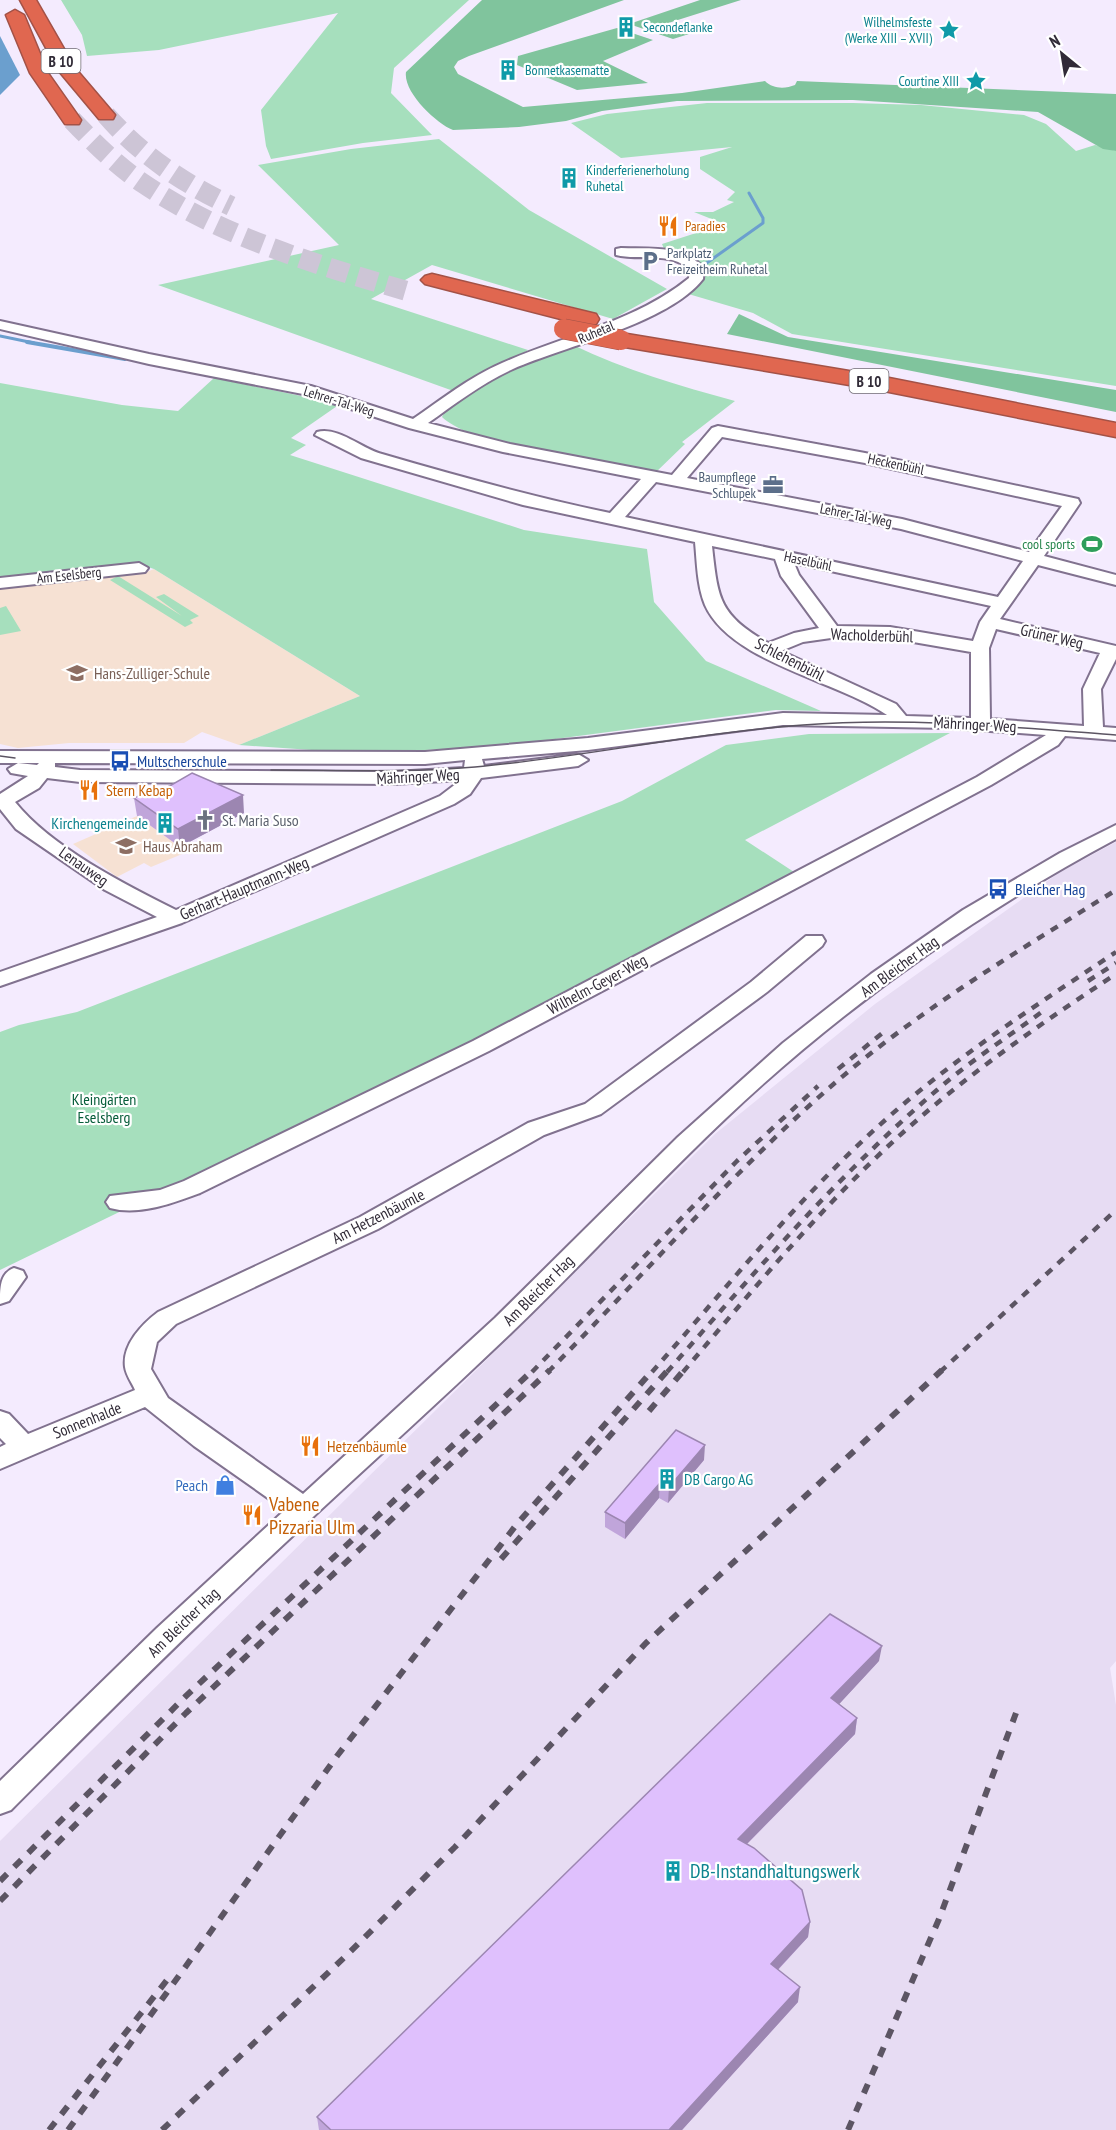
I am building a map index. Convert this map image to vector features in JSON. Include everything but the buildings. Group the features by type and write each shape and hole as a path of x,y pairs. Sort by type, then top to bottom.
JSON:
{"highway":[{"name":"B 10","path":"8,0 39,73 72,120"},
{"name":"B 10","path":"28,0 67,70 106,115"},
{"name":"B 10","path":"1116,419 876,371 630,334 564,329 426,287 588,319 630,334 1116,430"}],"street":[{"name":"Ruhetal","path":"414,425 479,380 643,312 678,294 696,279 697,269 682,257 621,252"},
{"name":"Lehrer-Tal-Weg","path":"0,325 149,359 311,391 414,425 509,449 902,524 1116,580"},
{"name":"Heckenbühl","path":"677,480 718,431 866,458 1072,503 1034,558"},
{"name":"Haselbühl","path":"323,435 377,458 529,501 1001,603"},
{"path":"614,519 652,477"},
{"name":"Schlehenbühl","path":"703,538 710,595 718,613 766,651 889,708 896,713 897,720"},
{"path":"782,555 790,576 831,631"},
{"path":"981,724 980,648 989,622 1034,558"},
{"name":"Am Eselsberg","path":"0,583 139,568"},
{"name":"Grüner Weg","path":"989,622 1114,650"},
{"name":"Wacholderbühl","path":"766,651 798,637 831,631 915,636 980,648"},
{"path":"1094,732 1092,689 1114,650"},
{"name":"Mähringer Weg","path":"0,757 47,765 88,776 368,778 474,764 792,731 835,722 897,720 1116,734"},
{"name":"Wilhelm-Geyer-Weg","path":"118,1202 162,1198 192,1187 466,1053 984,781 1051,741 1056,736 1057,729"},
{"name":"Mähringer Weg","path":"0,764 47,765"},
{"name":"Gerhart-Hauptmann-Weg","path":"0,980 175,918 447,800 465,788 474,764"},
{"path":"2,801 32,784 47,765"},
{"name":"Lenauweg","path":"2,801 23,825 112,886 175,918"},
{"name":"Am Bleicher Hag","path":"0,1801 170,1634 505,1323 698,1130 751,1082 919,951 1020,883 1116,831"},
{"name":"Am Hetzenbäumle","path":"306,1510 159,1405 150,1394 138,1369 140,1351 145,1339 167,1318 369,1223 536,1129 593,1109 759,987 814,941"},
{"name":"Sonnenhalde","path":"0,1459 24,1446 150,1394"},
{"path":"0,1421 24,1446"}],"shaded area":[{"path":"154,569 360,696 239,745 202,732 184,743 69,743 18,748 0,744 0,586 118,571 144,573"},
{"name":"Haus Abraham","path":"137,816 187,852 151,867 144,863 117,877 73,844"},
{"path":"1116,842 1116,1661 1110,1668 1116,1705 1116,2130 0,2130 0,1841 715,1134 875,1004 1060,872"}],"green space":[{"path":"61,0 469,0 394,68 391,93 432,135 363,143 271,159 266,146 261,110 338,13 159,50 87,56 82,35"},
{"path":"482,0 624,0 469,56 458,61 454,67 458,74 523,107 682,93 765,81 779,88 795,85 797,81 1116,94 1116,151 1103,149 1038,112 853,100 677,101 602,111 566,121 519,127 453,130 438,121 422,106 410,89 406,80 406,72"},
{"path":"700,0 741,0 662,25 689,34 673,39 629,24"},
{"path":"617,28 653,40 603,61 648,83 577,90 517,65 518,56"},
{"path":"707,103 921,105 1024,115 1046,124 1076,151 1095,145 1116,151 1116,386 792,334 753,313 685,293 703,274 665,251 662,244 724,224 694,212 713,212 734,202 727,200 735,192 700,169 700,157 732,147 621,158 571,123 607,114"},
{"path":"439,139 529,210 667,289 613,319 432,265 371,299 528,350 459,393 158,285 339,245 258,165 351,149"},
{"path":"739,314 788,337 1116,390 1116,412 727,334"},
{"path":"573,345 633,370 735,401 682,442 685,444 653,475 510,446 482,438 459,428 442,417 451,405 482,383"},
{"path":"214,378 340,404 291,438 306,445 290,455 524,530 647,549 654,602 706,661 821,711 776,710 494,747 355,753 239,745 360,696 154,569 142,565 0,581 0,383 122,405 178,411"},
{"path":"118,576 182,616 156,597 164,594 199,616 190,620 193,623 185,627 110,580"},
{"path":"6,606 21,631 0,635 0,608"},
{"name":"Kleingärten Eselsberg","path":"950,733 745,840 794,872 475,1039 0,1270 0,1032 19,1025 77,1012 622,801 726,745 809,734"}],"water":[{"path":"0,36 20,75 0,95"}],"waterway":[{"path":"701,267 763,223 763,218 749,193"},
{"path":"0,336 34,343"},
{"path":"27,342 125,359"}],"tunnel":[{"path":"106,115 134,143 164,167 196,188 231,206"},
{"path":"72,120 106,154 134,177 206,220 272,248 410,292"}],"tram line":[{"path":"271,770 398,771 475,767 762,729 842,723 960,724 1116,735"},
{"path":"0,756 15,758"}],"railway":[{"path":"549,1371 725,1187 836,1082 937,1005 1116,890"},
{"path":"652,1372 809,1194 876,1128 961,1058 1116,952"},
{"path":"1088,981 1116,963"},
{"path":"683,1372 813,1222 898,1137 1004,1051 1116,974"},
{"path":"667,1372 797,1226 865,1156 950,1079 1043,1011"},
{"path":"838,1069 885,1031"},
{"path":"532,1372 737,1161 818,1086"},
{"path":"940,1372 1116,1210"},
{"path":"0,1881 186,1696 533,1370"},
{"path":"68,2130 337,1756 517,1524 653,1370"},
{"path":"501,1559 668,1370"},
{"path":"649,1411 684,1370"},
{"path":"162,2130 349,1953 455,1847 646,1643 942,1370"},
{"path":"0,1901 186,1713 549,1371"},
{"path":"848,2130 939,1919 1016,1713"},
{"path":"49,2130 171,1975"}],"place":[{"name":"Secondeflanke","path":"626,27"},
{"name":"Wilhelmsfeste (Werke XIII – XVII)","path":"949,30"},
{"name":"Bonnetkasematte","path":"508,70"},
{"name":"Courtine XIII","path":"976,81"},
{"name":"Kinderferienerholung Ruhetal","path":"569,178"},
{"name":"Paradies","path":"668,226"},
{"name":"Parkplatz Freizeitheim Ruhetal","path":"650,261"},
{"name":"Baumpflege Schlupek","path":"773,485"},
{"name":"cool sports","path":"1092,544"},
{"name":"Hans-Zulliger-Schule","path":"77,673"},
{"name":"Multscherschule","path":"120,761"},
{"name":"Stern Kebap","path":"89,790"},
{"name":"St. Maria Suso","path":"205,820"},
{"name":"Kirchengemeinde","path":"165,823"},
{"name":"Haus Abraham","path":"126,846"},
{"name":"Bleicher Hag","path":"998,889"},
{"name":"Hetzenbäumle","path":"310,1446"},
{"name":"DB Cargo AG","path":"667,1479"},
{"name":"Peach","path":"225,1485"},
{"name":"Vabene Pizzaria Ulm","path":"252,1515"},
{"name":"DB-Instandhaltungswerk","path":"673,1871"}]}
